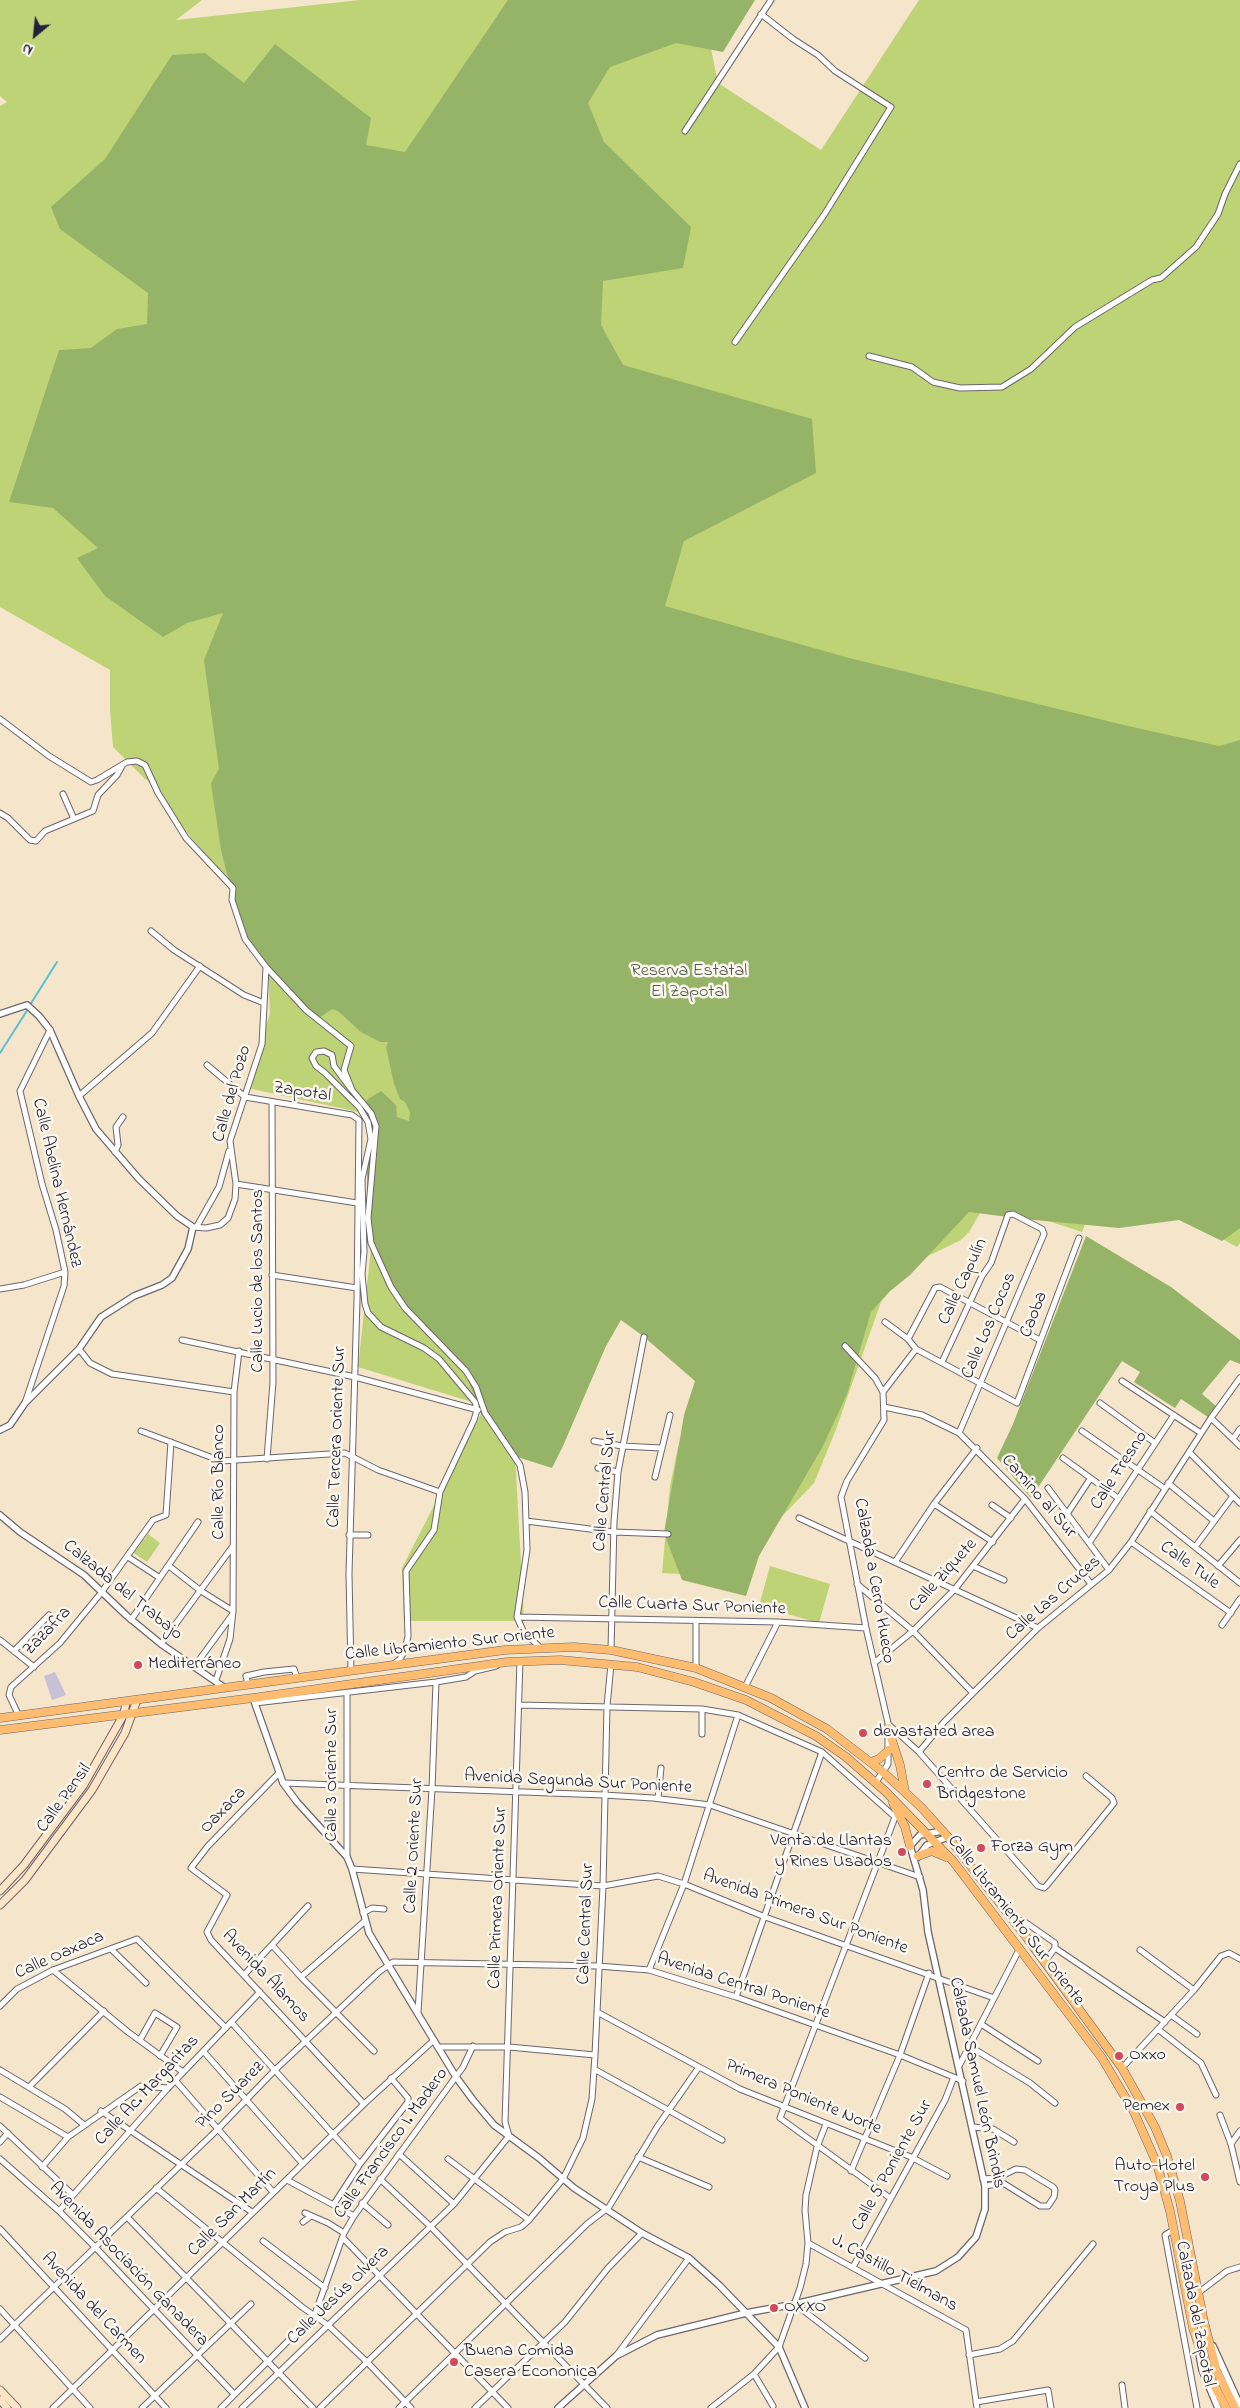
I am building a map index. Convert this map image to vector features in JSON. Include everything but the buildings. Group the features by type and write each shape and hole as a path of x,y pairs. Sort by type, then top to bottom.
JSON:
{"main road":[{"name":"Calle Libramiento Sur Oriente","path":"0,1718 505,1650 574,1647 611,1650 696,1668 771,1698 827,1729 872,1762 905,1792 945,1834 1122,2068 1155,2127 1167,2156 1180,2201 1204,2322 1217,2372 1235,2408"},
{"name":"Calle Libramiento Sur Oriente","path":"0,1730 254,1700 507,1662 560,1660 611,1663 637,1667 675,1677 746,1700 816,1736 846,1757 876,1782 953,1861 1102,2058 1134,2112 1157,2164 1174,2230 1193,2328 1208,2373 1226,2408"},
{"name":"Calle Pensil","path":"0,1905 25,1880 92,1790 134,1713 137,1700"},
{"name":"Calle Pensil","path":"0,1891 24,1865 83,1786 124,1714 126,1702"},
{"path":"888,1725 900,1765 905,1792"},
{"path":"872,1762 879,1759 889,1750"},
{"path":"885,1791 896,1814 905,1827 910,1846"},
{"path":"917,1860 932,1851 941,1853 953,1861"},
{"path":"0,2390 17,2408"},
{"path":"0,2400 8,2408"}],"street":[{"path":"685,131 760,14 771,0"},
{"path":"735,342 824,215 891,107 835,71 818,55 760,14"},
{"path":"869,356 912,367 933,382 960,388 1002,387 1031,370 1075,327 1152,280 1161,278 1196,247 1218,214 1224,194 1240,164"},
{"path":"0,719 49,756 91,782 122,765 138,761 147,767 158,793 186,838 233,888 232,900 245,939 266,967 306,1010 351,1046 344,1070 352,1090"},
{"path":"0,813 34,841 45,831 93,811 98,795 117,775 122,765"},
{"path":"63,794 74,819"},
{"path":"151,931 174,950 244,995 264,1003"},
{"path":"79,1096 152,1033 200,966"},
{"name":"Calle del Pozo","path":"195,1226 212,1227 224,1222 235,1200 236,1184 230,1149 244,1097 262,1044 266,967"},
{"path":"0,1014 28,1005 39,1016 50,1030 79,1096 96,1129 115,1152 177,1216 195,1226"},
{"name":"Calle Abelina Hernández","path":"25,1402 34,1371 60,1301 64,1272 20,1090 50,1030"},
{"path":"392,1666 403,1655 408,1636 406,1571 434,1530 440,1492 477,1410 475,1402 439,1358 424,1348 381,1327 368,1313 364,1304 362,1179 371,1139 368,1122 359,1107 316,1066 312,1058 316,1052 324,1051 332,1055 334,1066 371,1113 376,1126 368,1218 371,1243 391,1287 405,1308 466,1371 476,1387 485,1413 520,1464 524,1476 527,1550 517,1617 524,1633 541,1648"},
{"path":"207,1065 244,1097"},
{"name":"Zapotal","path":"244,1097 356,1117"},
{"name":"Calle Lucio de los Santos","path":"267,1459 273,1360 272,1102"},
{"name":"Calle Tercera Oriente Sur","path":"351,1671 349,1535 357,1288 359,1120 356,1117"},
{"path":"115,1152 118,1145 116,1127 123,1118"},
{"path":"0,1430 10,1425 25,1402 79,1349 96,1323 105,1314 134,1296 162,1285 172,1278 188,1249 195,1226 219,1187 230,1149"},
{"path":"236,1184 272,1188 357,1203"},
{"name":"Calle Capulín","path":"942,1362 982,1276 991,1263 1010,1214 1043,1231"},
{"name":"Calle Los Cocos","path":"959,1433 1007,1323 1044,1234 1043,1231"},
{"name":"Caoba","path":"979,1384 1017,1403 1079,1238"},
{"path":"0,1289 24,1285 64,1272"},
{"path":"272,1275 357,1288"},
{"path":"908,1339 937,1288 940,1287 1040,1340"},
{"path":"885,1322 908,1339 916,1348 979,1384"},
{"name":"Calle Central Sur","path":"611,1650 614,1532 618,1472 644,1337"},
{"path":"182,1340 355,1377 485,1413"},
{"path":"845,1346 875,1378 883,1392 916,1348"},
{"path":"79,1349 90,1362 112,1374 234,1392"},
{"name":"Calle Río Blanco","path":"216,1680 230,1639 232,1613 234,1392 239,1351"},
{"path":"1122,1381 1201,1433"},
{"name":"Calle Las Cruces","path":"919,1752 944,1722 1038,1628 1109,1570 1131,1542 1211,1418 1239,1381"},
{"name":"Calzada a Cerro Hueco","path":"876,1782 888,1764 888,1725 866,1628 841,1497 847,1481 884,1420 883,1392"},
{"path":"1100,1403 1155,1443"},
{"name":"Camino al Sur","path":"884,1407 922,1415 959,1433 977,1448 1025,1499 1091,1584"},
{"path":"655,1477 670,1415"},
{"name":"Calle Fresno","path":"1089,1543 1174,1416"},
{"path":"1211,1418 1240,1446"},
{"path":"1233,1439 1240,1430"},
{"path":"1082,1431 1166,1486 1214,1522"},
{"path":"141,1432 221,1461 233,1462 345,1453 351,1458 397,1478 440,1492"},
{"path":"594,1441 622,1446 661,1448"},
{"name":"Zazafra","path":"19,1716 9,1695 11,1687 60,1643 128,1557 152,1520 166,1514 171,1442"},
{"path":"895,1562 934,1504 977,1448"},
{"path":"1190,1452 1240,1503"},
{"path":"1063,1458 1118,1498"},
{"path":"598,1468 618,1472"},
{"path":"1067,1514 1090,1479"},
{"path":"1048,1488 1109,1570"},
{"path":"1195,1547 1233,1496"},
{"name":"Calle Ziquete","path":"874,1664 913,1631 955,1589 1025,1499"},
{"path":"934,1504 992,1542"},
{"path":"992,1505 1011,1518"},
{"path":"1150,1511 1240,1583"},
{"name":"Calzada del Trabajo","path":"0,1515 20,1532 84,1575 161,1644 226,1688"},
{"path":"799,1518 1038,1628"},
{"path":"526,1521 614,1532 668,1534"},
{"path":"132,1620 198,1522"},
{"path":"349,1535 368,1535"},
{"path":"1218,1566 1240,1540"},
{"name":"Calle Tule","path":"1131,1542 1230,1613"},
{"path":"161,1644 233,1545"},
{"path":"128,1557 160,1578"},
{"path":"169,1566 232,1613 194,1667"},
{"path":"973,1566 1004,1580"},
{"path":"857,1584 913,1631 973,1693"},
{"path":"1222,1625 1240,1599"},
{"path":"14,1651 49,1616"},
{"name":"Calle Cuarta Sur Poniente","path":"517,1617 612,1618 696,1622 778,1622 866,1628"},
{"path":"696,1622 696,1668"},
{"path":"745,1687 778,1622"},
{"path":"0,1640 34,1667"},
{"path":"507,1662 489,1669 475,1671 466,1677 436,1682 347,1694 254,1700 278,1774 296,1802 347,1857 352,1869 365,1922 386,1965 418,2012 456,2077 490,2120 509,2136 563,2179 605,2209 642,2233 689,2258 746,2312 779,2347 805,2408"},
{"name":"Calle Primera Oriente Sur","path":"509,2136 506,2122 510,1964 515,1879 520,1662"},
{"name":"Calle Central Sur","path":"529,2220 563,2179 583,2138 588,2121 595,2054 603,1886 607,1706 611,1663"},
{"path":"248,1685 246,1676 264,1672 294,1669 297,1678"},
{"path":"264,1672 266,1682"},
{"name":"Calle 2 Oriente Sur","path":"418,2012 432,1789 436,1682"},
{"name":"Calle 3 Oriente Sur","path":"347,1694 347,1857"},
{"path":"519,1705 702,1709 738,1715 822,1752 896,1814 780,2118 781,2121 890,2198"},
{"path":"702,1709 702,1734"},
{"path":"649,1970 684,1884 738,1715"},
{"path":"888,1725 919,1752 1038,1886 1044,1888 1114,1800 1086,1776"},
{"path":"736,1997 822,1752"},
{"path":"658,1798 661,1768"},
{"name":"Oaxaca","path":"191,1868 208,1846 278,1774"},
{"name":"Avenida Segunda Sur Poniente","path":"283,1783 604,1795 658,1798 710,1804 920,1877"},
{"path":"910,1846 920,1835 927,1833 945,1834"},
{"path":"917,1860 923,1848 945,1834"},
{"name":"Calzada Samuel León Brindis","path":"558,2408 616,2356 657,2335 746,2312 795,2304 936,2271 948,2265 967,2249 976,2237 983,2221 985,2209 984,2179 938,1976 917,1860 910,1846"},
{"name":"Avenida Álamos","path":"191,1868 227,1895 207,1932 211,1940 364,2104"},
{"name":"Avenida Primera Sur Poniente","path":"352,1869 427,1872 603,1886 658,1876 684,1884 765,1916 938,1976 994,1998"},
{"path":"244,1975 308,1906"},
{"path":"363,1914 372,1908 384,1909"},
{"path":"1009,1917 1015,1917 1055,1943 1055,1948 1044,1964"},
{"path":"301,1977 365,1922"},
{"name":"Calle Oaxaca","path":"0,2006 17,1989 52,1970 137,1939 226,2028"},
{"path":"272,1944 301,1977 374,2051"},
{"path":"959,2066 1020,1948"},
{"path":"1055,1948 1165,2022"},
{"path":"111,1949 146,1983"},
{"path":"1140,1950 1194,1990"},
{"path":"1122,2068 1194,1990 1225,1953 1240,1959"},
{"name":"Avenida Central Poniente","path":"386,1965 393,1962 421,1962 598,1966 649,1970 736,1997 900,2055 963,2081"},
{"name":"Pino Suarez","path":"0,2339 217,2130 275,2070 308,2042 386,1965"},
{"path":"52,1970 160,2056 183,2072"},
{"path":"851,2171 900,2055 929,1973"},
{"name":"Calle Ac. Margaritas","path":"59,2211 130,2129 260,1992"},
{"path":"29,2087 104,2011"},
{"name":"Primera Poniente Norte","path":"597,2012 740,2089 864,2140 912,2157 947,2176"},
{"path":"140,2040 155,2013 177,2027 160,2056"},
{"path":"1171,2015 1197,2034"},
{"path":"231,2022 360,2164"},
{"path":"981,2024 1038,2061"},
{"path":"1158,2030 1201,2063 1216,2095"},
{"name":"Calle San Martín","path":"54,2408 114,2351 252,2212 391,2078 434,2040"},
{"name":"Calle Francisco I. Madero","path":"315,2314 344,2236 354,2216 464,2067 473,2046"},
{"path":"438,2047 509,2046 595,2054"},
{"path":"969,2046 1030,2083 1055,2103"},
{"path":"204,2052 303,2164"},
{"path":"399,2408 587,2224 605,2209 609,2208 638,2157 700,2066"},
{"path":"594,2069 722,2140"},
{"path":"0,2070 65,2109 83,2124"},
{"name":"Calle 5 Poniente Sur","path":"853,2267 944,2100 954,2077"},
{"path":"334,2204 360,2164 408,2102 408,2098 391,2078"},
{"path":"175,2080 273,2192"},
{"path":"42,2167 68,2137 101,2111 141,2086 168,2088"},
{"path":"0,2097 68,2137"},
{"path":"101,2111 252,2212"},
{"path":"1220,2115 1231,2144 1240,2182"},
{"path":"711,2408 754,2374 779,2347 795,2304 806,2264 808,2243 805,2210 806,2195 817,2147 826,2124"},
{"path":"0,2126 73,2195"},
{"path":"973,2127 993,2129 1014,2142"},
{"path":"1231,2144 1240,2132"},
{"path":"0,2142 8,2133"},
{"name":"Calle Jesús Olvera","path":"242,2408 454,2204 475,2181 509,2136"},
{"path":"399,2154 454,2204"},
{"path":"638,2157 709,2187"},
{"name":"Avenida Asociación Ganadera","path":"0,2159 59,2211 96,2248 234,2394"},
{"path":"320,2408 490,2242 505,2232 522,2227 529,2220 448,2159"},
{"path":"984,2179 997,2178 1016,2169 1025,2170 1055,2190 1054,2197 1048,2206 1040,2206 1003,2183 985,2186"},
{"path":"380,2179 468,2265 505,2306 606,2408"},
{"path":"287,2180 354,2216"},
{"path":"156,2188 302,2307 315,2314 329,2326 411,2408"},
{"path":"362,2203 388,2225"},
{"path":"303,2222 308,2215 344,2236 416,2315 508,2408"},
{"path":"127,2217 313,2408"},
{"name":"Avenida del Carmen","path":"0,2229 166,2408"},
{"name":"Calzada del Zapotal","path":"1174,2230 1165,2236 1198,2408"},
{"path":"475,2408 565,2322 608,2268 642,2233"},
{"path":"263,2241 325,2288"},
{"name":"J. Castillo Tielmans","path":"808,2243 966,2330 969,2355"},
{"path":"1051,2408 1048,2390 976,2405 969,2355 1000,2349 1013,2341 1093,2244"},
{"path":"1168,2251 1177,2249"},
{"path":"616,2356 689,2258"},
{"path":"1198,2293 1227,2271 1240,2267"},
{"path":"142,2408 252,2304"},
{"path":"795,2304 864,2358"},
{"path":"0,2310 90,2408"},
{"path":"220,2408 315,2314"},
{"path":"1204,2322 1240,2405"},
{"path":"1193,2328 1202,2370 1218,2408"},
{"path":"754,2374 773,2406"},
{"path":"1122,2384 1125,2408"}],"shaded area":[{"path":"55,1672 66,1695 52,1700 44,1676"}],"green space":[{"path":"0,0 202,0 176,20 360,0 701,0 718,83 821,150 919,0 1240,0 1240,1243 1237,1247 1108,1175 1106,1170 1082,1232 987,1201 969,1232 961,1240 928,1256 904,1273 881,1302 835,1432 814,1483 721,1580 700,1575 662,1573 670,1486 678,1447 699,1376 620,1316 550,1465 515,1454 524,1621 404,1621 402,1568 485,1406 358,1367 373,1231 373,1115 247,1088 270,1013 268,969 237,886 208,857 179,823 158,787 145,779 113,747 110,709 110,670 0,607 0,106 7,102 0,96"},
{"name":"Reserva Estatal El Zapotal","path":"508,0 755,0 723,52 676,43 610,67 588,103 604,142 691,227 683,268 603,281 601,325 623,365 812,419 816,473 684,541 665,606 849,658 1128,726 1219,746 1240,740 1240,1228 1222,1241 1179,1220 1119,1228 969,1212 910,1275 889,1292 871,1312 847,1394 823,1446 759,1556 746,1596 682,1580 664,1533 684,1415 695,1381 643,1336 621,1320 606,1346 552,1468 511,1455 481,1413 468,1380 458,1365 437,1346 429,1329 419,1318 403,1306 392,1291 367,1242 367,1167 372,1147 364,1105 368,1099 381,1091 396,1105 397,1117 409,1121 410,1112 405,1102 400,1099 394,1084 386,1047 388,1042 380,1042 361,1032 338,1011 332,1009 316,1020 304,1011 263,968 251,948 236,910 233,891 221,850 211,783 219,769 204,660 223,613 187,623 163,637 105,596 77,558 98,548 53,508 9,502 59,350 91,348 117,329 147,324 148,293 60,229 51,207 105,159 172,55 205,53 244,83 275,44 371,118 366,145 405,152"},
{"path":"1086,1236 1171,1287 1240,1340 1240,1364 1230,1360 1202,1394 1216,1406 1208,1417 1181,1399 1175,1408 1134,1382 1140,1372 1122,1361 1031,1498 997,1458 1013,1424"},
{"path":"148,1534 160,1543 147,1562 134,1553"},
{"path":"770,1566 830,1584 819,1623 759,1606"}],"waterway":[{"path":"30,1005 57,962"},
{"path":"0,1053 28,1009"}],"place":[{"name":"Mediterráneo","path":"138,1665"},
{"name":"devastated area","path":"863,1733"},
{"name":"Centro de Servicio Bridgestone","path":"927,1784"},
{"name":"Forza Gym","path":"981,1848"},
{"name":"Venta de Llantas y Rines Usados","path":"902,1852"},
{"name":"Oxxo","path":"1119,2056"},
{"name":"Pemex","path":"1180,2107"},
{"name":"Auto-Hotel Troya Plus","path":"1205,2177"},
{"name":"OXXO","path":"774,2308"},
{"name":"Buena Comida Casera Econonica","path":"454,2362"}]}
